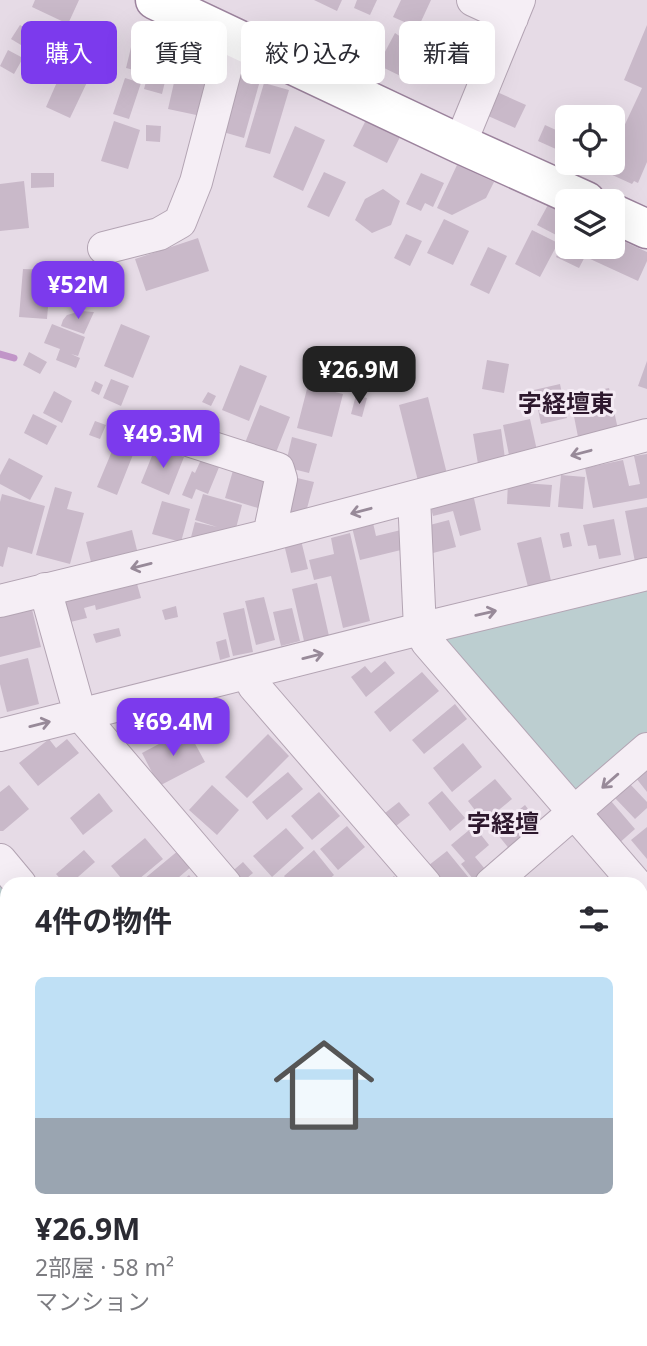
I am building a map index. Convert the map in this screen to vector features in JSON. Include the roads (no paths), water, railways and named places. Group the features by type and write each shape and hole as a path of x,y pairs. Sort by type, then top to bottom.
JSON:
{"highway":[{"path":"155,0 559,189"},
{"path":"625,219 647,229"}],"street":[{"path":"460,144 516,9 472,0"},
{"path":"104,248 159,234 180,222 196,182 234,37"},
{"path":"154,429 278,469 281,478 269,535"},
{"path":"0,601 269,535 647,435"},
{"path":"414,497 420,629 427,642 630,877"},
{"path":"0,735 647,574"},
{"path":"45,589 80,714 219,877"},
{"path":"247,673 254,686 419,877"},
{"path":"499,877 647,749"},
{"path":"0,860 14,877"}],"waterway":[{"path":"0,354 14,358"}],"district":[{"name":"字経壇東","path":"566,402"},
{"name":"字経壇","path":"503,822"}]}
